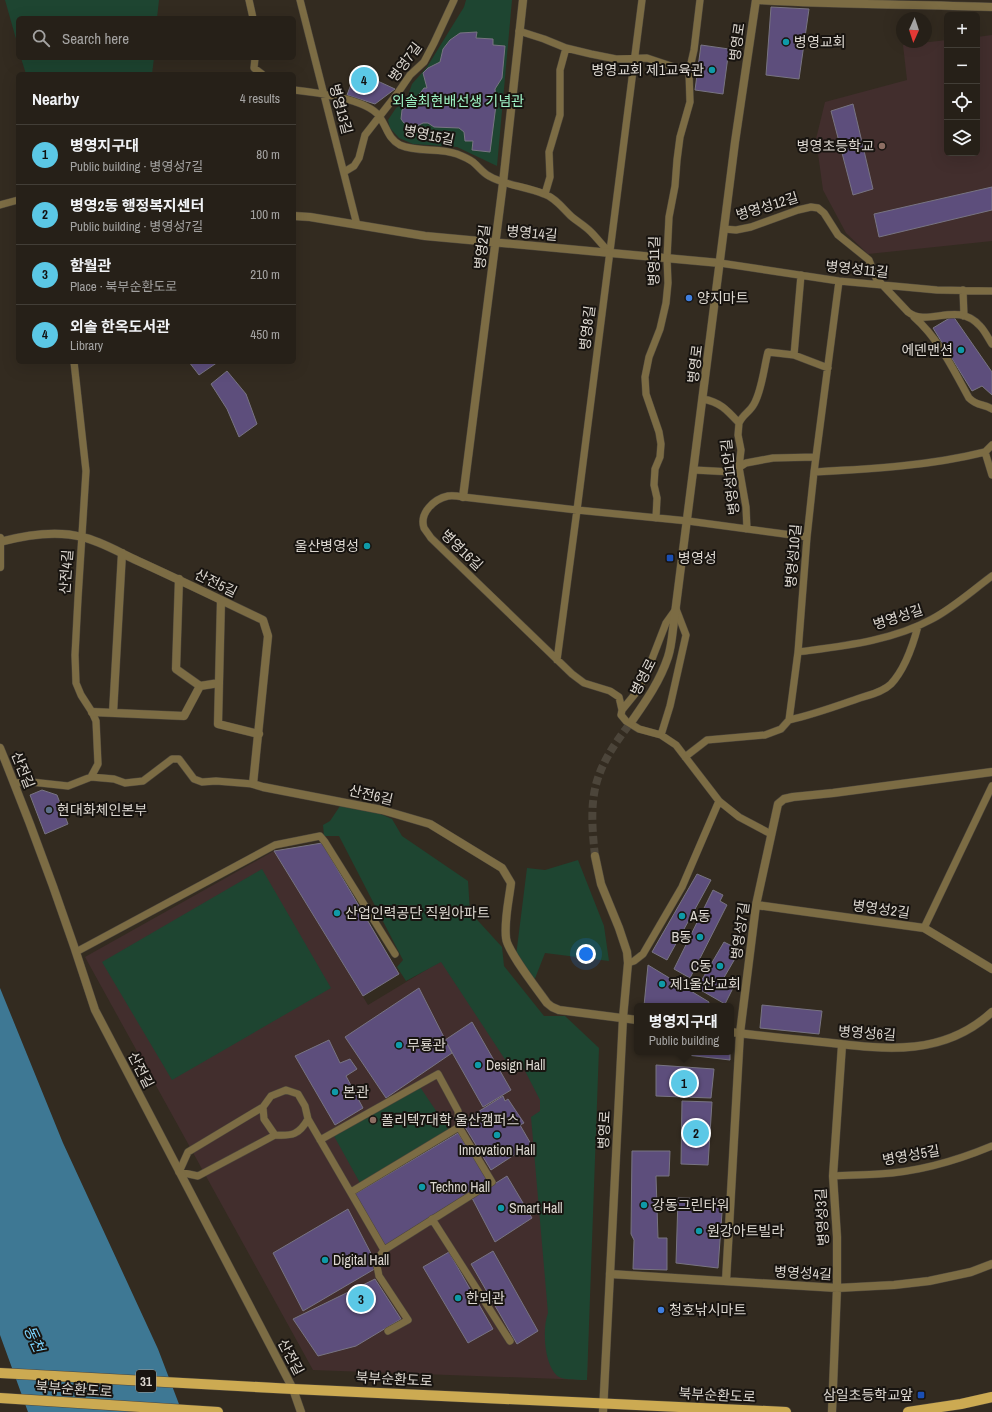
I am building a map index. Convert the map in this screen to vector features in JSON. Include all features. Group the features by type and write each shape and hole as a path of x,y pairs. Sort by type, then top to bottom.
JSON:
{"main road":[{"name":"북부순환도로","path":"0,1373 603,1408 786,1412"},
{"path":"908,1412 962,1404 992,1397"},
{"name":"북부순환도로","path":"0,1398 218,1412"}],"street":[{"name":"병영2길","path":"463,497 503,183 523,0"},
{"path":"758,0 824,4 898,2 992,7"},
{"name":"병영로","path":"632,722 648,700 659,679 666,662 673,629 688,521 735,142 758,0"},
{"name":"병영14길","path":"296,216 310,217 425,236 720,263"},
{"name":"산전5길","path":"0,542 22,536 42,534 82,536 122,553 263,620 268,636 253,784"},
{"path":"0,538 0,567"},
{"path":"113,713 122,553"},
{"path":"178,579 176,669 200,686 219,683"},
{"path":"222,600 218,724 259,734"},
{"path":"92,712 184,716 200,686"},
{"name":"산전길","path":"0,748 76,952 95,1010 293,1389 301,1412"},
{"name":"병영성7길","path":"726,1281 740,1033 756,905 778,804 784,799 992,772"},
{"name":"산전6길","path":"253,784 382,810 430,824 502,868 511,882 506,925 506,939 511,951 547,1003 559,1010 623,1018"},
{"name":"병영로","path":"595,856 601,884 619,928 627,952 628,963 623,1018 603,1408"},
{"name":"병영성2길","path":"756,905 924,928 992,969"},
{"name":"병영성6길","path":"734,1032 842,1045 887,1049 908,1048 927,1045 950,1038 972,1028 992,1012"},
{"path":"623,1018 634,1020"},
{"name":"병영성3길","path":"832,1412 837,1288 837,1237 833,1176 842,1045"},
{"name":"병영성4길","path":"610,1274 837,1288 894,1285 929,1281 971,1272 992,1264"}],"lane":[{"path":"249,0 253,16"},
{"name":"병영13길","path":"300,0 357,225"},
{"name":"병영7길","path":"344,172 354,166 360,158 366,135 410,75 424,62 454,0"},
{"name":"병영8길","path":"557,660 642,0"},
{"name":"병영11길","path":"656,518 657,498 654,485 655,469 660,458 661,444 659,432 646,394 645,377 649,356 660,329 666,303 668,283 667,258 669,217 675,186 680,137 690,102 690,72 700,0"},
{"path":"519,31 566,48 591,54 616,59 647,58 690,72"},
{"path":"545,194 550,177 549,152 560,115 560,70 566,48"},
{"path":"255,60 254,68 259,72"},
{"name":"병영15길","path":"296,90 323,93 340,97 369,108 379,116 393,140 401,145 414,148 434,149 456,154 473,162 488,176 503,183 524,187 545,194 560,204 571,216 591,232 609,252"},
{"path":"0,205 16,201"},
{"name":"병영성12길","path":"724,229 736,230 751,227 798,210 811,207 818,208 824,213 838,235 869,260 876,278 881,285 926,328 939,346 969,398 976,404 987,406 992,410"},
{"name":"병영성11길","path":"720,263 839,281 937,290 992,291"},
{"path":"794,356 801,276"},
{"name":"병영성10길","path":"789,720 798,652 807,537 814,472 839,281"},
{"path":"964,290 964,316"},
{"path":"914,317 922,318 951,313 964,316 975,321 981,326 992,344"},
{"name":"병영성11안길","path":"747,529 746,507 739,467 741,450 738,435 738,423 742,416 754,405 758,396 768,352 794,356 828,368"},
{"name":"산전4길","path":"74,364 86,472 78,598 76,683 96,721 98,764 90,777"},
{"name":"병영성11안길","path":"703,398 715,401 724,407 738,423"},
{"path":"814,472 868,469 938,462 985,452 992,445"},
{"path":"985,452 992,475"},
{"path":"694,470 732,472 746,463 773,458 816,457"},
{"name":"병영16길","path":"622,710 619,697 610,691 584,683 572,674 431,538 424,528 423,520 425,513 432,504 441,498 450,496 463,497 688,521 807,537"},
{"name":"병영성길","path":"798,652 829,648 879,638 908,630 933,619 992,576"},
{"path":"676,608 666,623 653,660 645,677 635,694 622,710 621,715 626,721 639,729 661,735 676,745 719,801 739,817 771,834"},
{"path":"661,735 670,706 686,635 676,608"},
{"path":"685,757 707,740 765,735 781,729 789,720 826,710 882,690 890,685 898,675 907,657 918,626"},
{"name":"산전6길","path":"14,783 31,782 68,786 90,777 114,779 125,783 143,781 172,759 179,759 194,779 202,782 216,780 253,784"},
{"path":"924,928 992,786"},
{"path":"628,963 634,961 643,954 682,887 719,801"},
{"path":"76,952 275,845 320,836 395,954"},
{"path":"320,1140 438,1074 458,1111 459,1127 492,1182 384,1250 376,1261 379,1276 408,1320 388,1331"},
{"path":"308,1119 302,1130 290,1136 275,1136 198,1176 179,1172 188,1152 263,1107 271,1096 286,1090 298,1094 305,1106 308,1119 384,1250"},
{"path":"263,1107 264,1119 275,1136"},
{"path":"351,1192 459,1127"},
{"name":"병영성5길","path":"833,1176 880,1174 931,1166 955,1160 992,1146"},
{"path":"432,1219 510,1341"}],"shaded area":[{"name":"병영초등학교","path":"992,35 992,241 868,254 846,233 823,190 816,139 825,102 907,80 903,48 932,48 932,42 944,40 944,156 980,156 980,37"},
{"name":"폴리텍7대학 울산캠퍼스","path":"274,851 368,1005 441,961 524,1068 594,1132 587,1380 313,1370 85,957"}],"green space":[{"path":"5,0 159,0 157,16 16,16 16,39"},
{"name":"외솔최현배선생 기념관","path":"466,0 512,0 497,166 457,147 413,144 399,138 390,128 388,120 396,108 406,101 412,84 427,67 464,7"},
{"path":"22,60 154,60 152,72 25,72"},
{"path":"340,806 376,812 392,819 402,836 468,881 470,912 502,947 504,966 544,1016 565,1016 599,1048 587,1380 559,1377 554,1372 547,1357 545,1328 548,1313 531,1117 540,1111 540,1100 524,1069 514,1073 441,962 406,981 397,967 403,960 339,836 324,836 323,825 330,821"},
{"path":"578,860 604,926 609,961 545,953 534,981 516,956 527,868 545,870"},
{"path":"262,869 331,988 172,1080 102,962"},
{"path":"420,1087 449,1130 360,1183 334,1136"}],"water":[{"name":"동천","path":"0,988 63,1143 158,1349 182,1412 28,1412 0,1335"}],"building":[{"name":"병영교회","path":"771,7 809,9 799,79 766,75"},
{"path":"477,32 476,38 493,39 493,45 505,46 502,78 495,89 496,105 490,152 472,150 473,141 465,141 464,132 459,128 434,127 428,123 423,123 417,126 409,126 401,119 402,110 414,102 424,88 427,88 423,73 428,68 440,62 443,49 450,40 460,33"},
{"name":"병영교회 제1교육관","path":"701,45 729,49 723,94 695,90"},
{"path":"356,71 395,89 375,104 347,95"},
{"path":"853,104 873,189 853,195 831,111"},
{"path":"992,187 992,210 879,237 874,214"},
{"name":"에덴맨션","path":"953,316 992,372 992,395 982,386 972,391 933,328"},
{"path":"191,364 215,364 199,375"},
{"path":"227,371 246,394 257,424 239,437 227,409 211,384"},
{"name":"현대화체인본부","path":"42,790 57,795 68,824 45,834 30,795"},
{"name":"산업인력공단 직원아파트","path":"322,843 399,974 363,996 274,851"},
{"name":"A동","path":"697,874 711,880 667,960 652,952"},
{"name":"B동","path":"713,890 723,895 720,901 727,905 690,978 674,969"},
{"name":"C동","path":"724,942 740,950 722,981 733,988 726,1003 697,988"},
{"name":"제1울산교회","path":"648,965 709,1002 709,1003 644,1003"},
{"name":"무룡관","path":"419,988 452,1053 386,1098 345,1037"},
{"path":"762,1005 822,1011 819,1034 760,1028"},
{"name":"Design Hall","path":"472,1022 511,1090 483,1107 445,1040"},
{"name":"본관","path":"329,1040 340,1063 350,1059 357,1069 346,1076 363,1108 335,1125 295,1056"},
{"path":"687,1055 730,1055 730,1060"},
{"path":"656,1065 714,1069 711,1098 656,1096"},
{"name":"Innovation Hall","path":"503,1096 505,1101 508,1099 524,1123 520,1125 531,1144 491,1170 462,1122"},
{"path":"682,1101 712,1102 708,1165 681,1164"},
{"name":"Techno Hall","path":"458,1133 488,1181 385,1246 355,1194"},
{"name":"강동그린타워","path":"632,1151 670,1151 669,1176 656,1176 658,1238 667,1238 667,1270 633,1269 634,1240 631,1234"},
{"name":"Smart Hall","path":"507,1176 532,1218 495,1242 472,1198"},
{"name":"원강아트빌라","path":"678,1198 723,1199 718,1268 676,1263"},
{"name":"Digital Hall","path":"348,1209 378,1267 303,1311 273,1253"},
{"path":"493,1251 538,1331 517,1344 471,1264"},
{"name":"한뫼관","path":"449,1252 493,1329 468,1343 423,1267"},
{"path":"375,1279 401,1319 356,1346 318,1356 293,1319"}],"tunnel":[{"path":"595,856 592,815 596,784 601,769 609,754 632,721"}],"place":[{"name":"병영교회","path":"786,42"},
{"name":"병영교회 제1교육관","path":"712,70"},
{"name":"외솔 한옥도서관","path":"364,80"},
{"name":"병영초등학교","path":"882,146"},
{"name":"양지마트","path":"689,298"},
{"name":"에덴맨션","path":"961,350"},
{"name":"울산병영성","path":"367,546"},
{"name":"병영성","path":"670,558"},
{"name":"현대화체인본부","path":"49,810"},
{"name":"산업인력공단 직원아파트","path":"337,913"},
{"name":"A동","path":"682,916"},
{"name":"B동","path":"700,937"},
{"name":"C동","path":"720,966"},
{"name":"제1울산교회","path":"662,984"},
{"name":"무룡관","path":"399,1045"},
{"name":"Design Hall","path":"478,1065"},
{"name":"병영지구대","path":"684,1083"},
{"name":"본관","path":"335,1092"},
{"name":"폴리텍7대학 울산캠퍼스","path":"373,1120"},
{"name":"병영2동 행정복지센터","path":"696,1133"},
{"name":"Innovation Hall","path":"497,1135"},
{"name":"Techno Hall","path":"422,1187"},
{"name":"강동그린타워","path":"644,1205"},
{"name":"Smart Hall","path":"501,1208"},
{"name":"원강아트빌라","path":"699,1231"},
{"name":"Digital Hall","path":"325,1260"},
{"name":"한뫼관","path":"458,1298"},
{"name":"함월관","path":"361,1299"},
{"name":"청호낚시마트","path":"661,1310"},
{"name":"삼일초등학교앞","path":"921,1395"}]}
